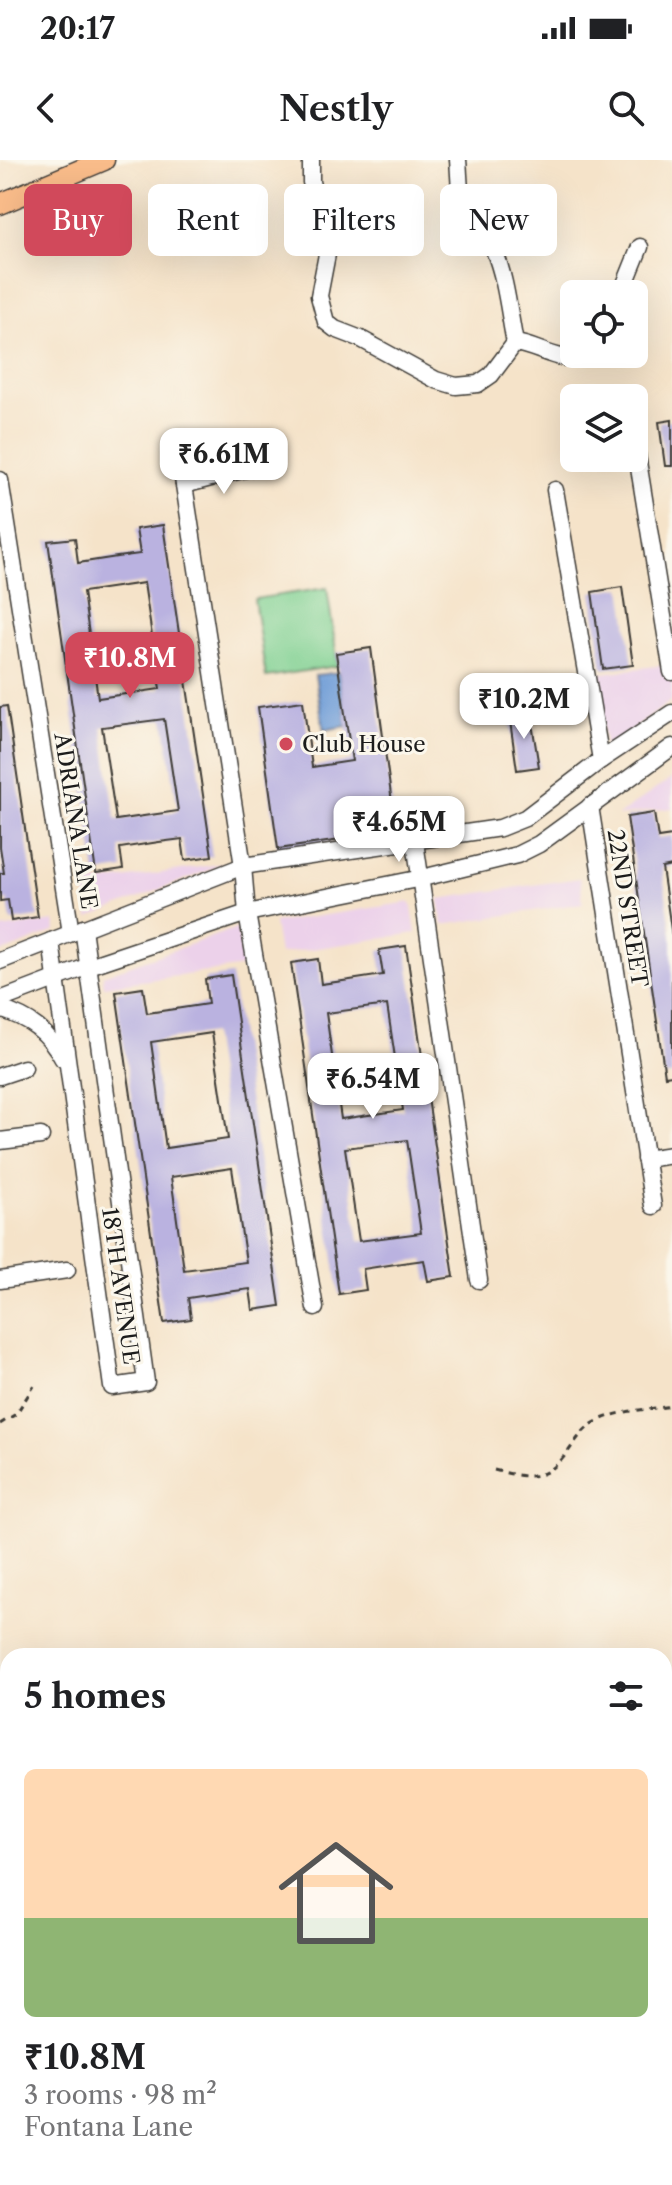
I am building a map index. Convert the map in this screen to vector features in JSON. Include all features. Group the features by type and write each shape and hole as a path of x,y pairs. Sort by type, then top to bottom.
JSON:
{"main road":[{"path":"0,204 104,160"}],"street":[{"path":"311,160 311,182 328,249 319,296 326,322 436,380 456,386 478,384 491,375 515,343 495,253 484,234 473,228 467,218 458,160"},
{"path":"627,280 640,247"},
{"path":"515,343 560,356"},
{"path":"178,446 243,866 247,913 315,1308"},
{"path":"184,485 253,467"},
{"path":"640,472 672,672"},
{"name":"ADRIANA LANE","path":"0,480 77,930"},
{"path":"555,490 601,760"},
{"path":"0,961 243,866 500,828 525,818 601,760 672,713"},
{"path":"0,1000 89,966 247,913 422,878 517,855 539,844 672,747"},
{"name":"22ND STREET","path":"590,806 653,1206"},
{"path":"415,842 479,1280"},
{"name":"18TH AVENUE","path":"51,941 112,1387 146,1382 89,966 77,930"},
{"path":"0,1009 20,1016 51,1038 70,1071"},
{"path":"0,1076 24,1068"},
{"path":"0,1141 41,1136"},
{"path":"645,1159 672,1155"},
{"path":"0,1280 67,1270"}],"path":[{"path":"0,1424 16,1414 34,1386"},
{"path":"494,1470 521,1476 540,1476 556,1468 588,1427 609,1417 672,1406"}],"shaded area":[{"path":"672,664 672,700 606,750 595,674"},
{"path":"672,778 672,808 617,816"},
{"path":"226,863 89,918 84,885"},
{"path":"580,878 583,903 443,925 439,899"},
{"path":"411,902 416,933 279,954 274,923"},
{"path":"54,921 56,931 0,953 0,929"},
{"path":"237,928 244,967 104,986 103,975"}],"green space":[{"path":"327,588 338,666 266,677 254,599"}],"water":[{"path":"339,672 347,726 324,730 315,675"}],"building":[{"path":"672,420 672,466 665,466 659,422"},
{"path":"163,525 212,856 185,860 182,839 159,842 120,848 123,869 96,873 48,541 75,538 78,563 140,554 136,529","holes":["144,583 160,689 98,698 83,592","164,719 178,811 116,820 102,727"]},
{"path":"622,587 633,665 603,669 592,592"},
{"name":"Club House","path":"371,648 396,832 278,849 258,707 303,701 312,767 352,761 336,653"},
{"path":"7,706 38,917 11,921 8,900 0,901 0,873 4,873 0,847 0,707"},
{"path":"530,711 539,767 517,770 509,714"},
{"path":"654,813 658,838 672,836 672,866 662,868 672,936 672,1075 665,1076 627,817"},
{"path":"406,946 454,1277 428,1281 424,1260 402,1263 363,1269 366,1290 339,1294 291,963 318,959 321,984 350,980 383,975 379,950","holes":["387,1005 403,1110 341,1119 326,1013","407,1140 421,1233 359,1241 345,1148"]},
{"path":"231,975 280,1306 253,1310 250,1289 227,1292 188,1298 191,1319 164,1323 116,992 143,988 147,1013 175,1009 208,1004 205,979","holes":["212,1033 228,1139 166,1148 151,1042","232,1168 246,1262 184,1270 171,1177"]}],"place":[{"name":"Club House","path":"286,744"}]}
